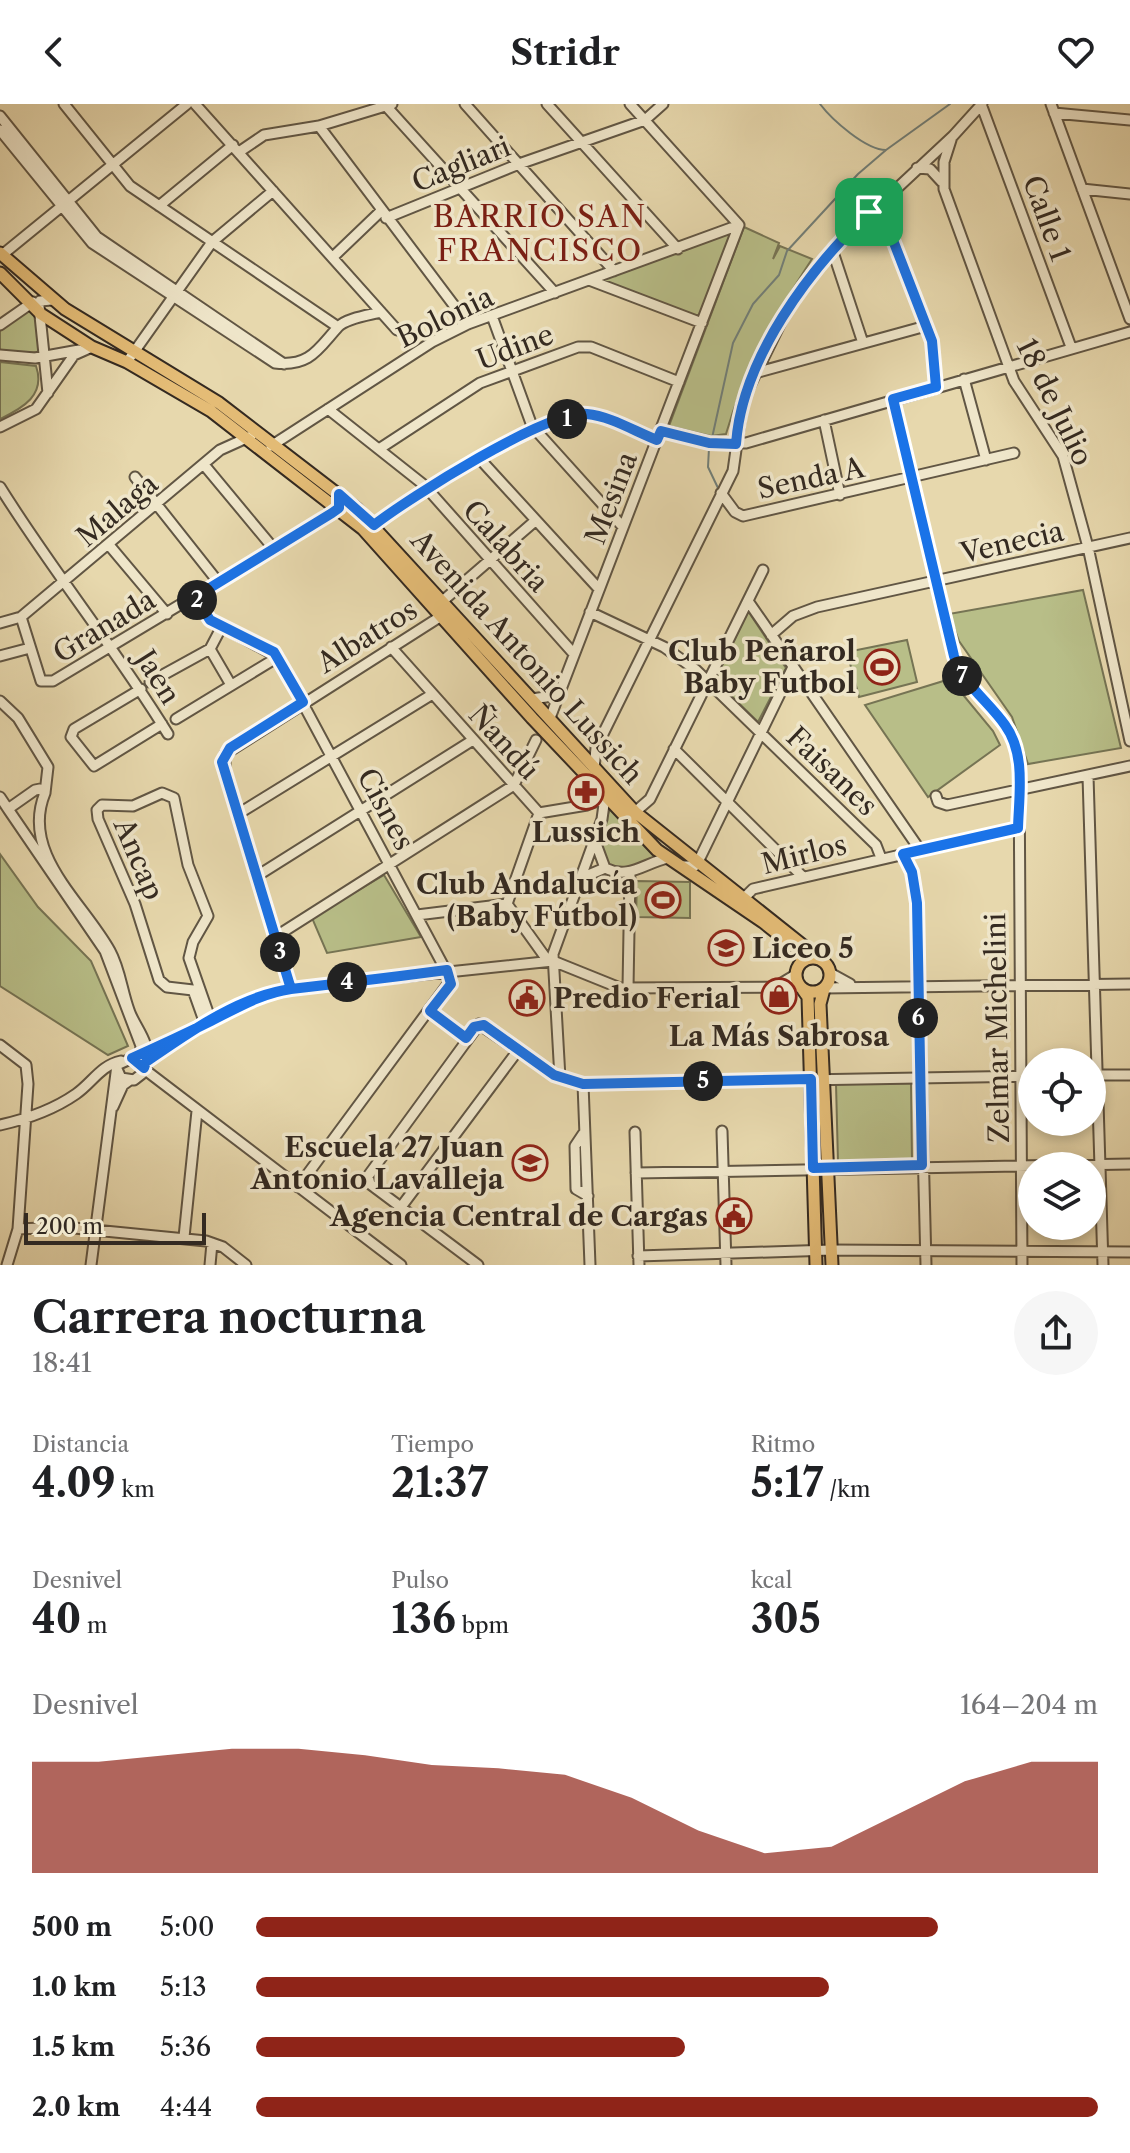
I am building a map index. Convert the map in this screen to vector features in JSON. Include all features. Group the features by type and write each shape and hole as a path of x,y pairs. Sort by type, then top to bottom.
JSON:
{"main road":[{"name":"Avenida Antonio Lussich","path":"1,254 46,300 136,352 263,435 339,494 374,525 442,609 635,812 820,959"},
{"name":"Avenida Antonio Lussich","path":"0,273 27,304 41,314 92,347 127,362 211,411 339,508 531,699 605,797 668,858 797,949 803,961"},
{"path":"816,1265 808,997 795,975 803,961 820,959 830,973 820,1004 826,1079 832,1265"},
{"path":"802,988 816,992 824,988"}],"street":[{"path":"64,104 130,186 338,327"},
{"path":"1,254 187,104"},
{"path":"195,104 397,330"},
{"path":"465,104 614,271"},
{"path":"547,104 678,249"},
{"path":"630,104 738,228"},
{"path":"645,120 663,104"},
{"path":"594,769 596,748 733,471 743,400 789,306 832,249 953,136 982,104"},
{"name":"Calle 1","path":"982,104 1071,347"},
{"path":"159,206 236,149 264,135 319,126 389,105 458,189 555,293"},
{"path":"1130,120 1052,108 1130,319"},
{"path":"1,119 62,203"},
{"name":"Cagliari","path":"333,257 384,214 645,120"},
{"path":"319,126 468,324"},
{"path":"0,130 62,203 97,237 175,294 284,364 296,364 315,352 329,341 338,327 381,312"},
{"path":"942,182 944,162 953,136"},
{"path":"917,168 930,169 942,182"},
{"name":"18 de Julio","path":"942,182 1021,394 1059,448 1088,547 1130,741"},
{"path":"1082,189 1130,194"},
{"path":"127,362 212,242 273,191"},
{"path":"879,204 935,351 936,387"},
{"name":"Bolonia","path":"274,444 432,342 468,324 738,228"},
{"name":"Mesina","path":"545,719 574,654 738,228"},
{"path":"832,249 863,343"},
{"path":"589,280 702,323"},
{"path":"0,325 27,304 46,300"},
{"path":"46,300 41,314 48,393"},
{"path":"492,316 536,430 623,527"},
{"path":"755,373 926,326"},
{"path":"374,525 498,445 586,414 659,436 736,444 1130,332"},
{"name":"Udine","path":"379,449 463,392 585,345 679,382"},
{"path":"0,355 45,356 92,347"},
{"path":"0,427 36,409 79,350"},
{"path":"964,379 986,460"},
{"name":"Zelmar Michelini","path":"893,399 957,667 1004,724 1016,746 1019,791 1019,1048"},
{"name":"Calabria","path":"328,409 427,490 574,654"},
{"path":"824,420 840,495"},
{"name":"Malaga","path":"0,623 21,617 64,584 220,450 246,438 263,435"},
{"path":"258,447 274,444"},
{"name":"Senda A","path":"721,493 735,512 743,516 1014,453"},
{"path":"479,458 599,589"},
{"path":"205,466 274,549"},
{"path":"135,477 219,583"},
{"name":"Jaen","path":"0,487 64,584 113,646 168,734"},
{"path":"339,494 339,508"},
{"name":"Granada","path":"30,648 41,681 53,681 339,508"},
{"name":"Albatros","path":"238,814 222,762 225,754 391,647 442,609 489,561 535,521"},
{"name":"Venecia","path":"771,635 793,616 817,607 1130,538"},
{"path":"109,545 167,614"},
{"path":"635,812 650,799 763,570"},
{"path":"176,719 278,657 274,652 221,628 210,620 195,597"},
{"path":"748,601 920,850"},
{"name":"Faisanes","path":"590,612 676,654 876,845 881,858"},
{"path":"0,656 30,648 21,617"},
{"path":"150,682 210,649 221,628"},
{"name":"Ñandú","path":"391,647 539,813 587,805 618,793"},
{"path":"210,649 231,685"},
{"name":"Cisnes","path":"278,657 447,970"},
{"path":"682,866 695,866 698,862 793,667"},
{"path":"141,689 74,729 71,737 94,766 162,724"},
{"path":"531,699 558,692"},
{"path":"291,989 238,814 431,695"},
{"path":"0,701 18,718 48,767 37,829 43,852 111,953 142,1060 176,1096 401,1265"},
{"path":"257,876 473,740"},
{"path":"275,937 514,785 536,740"},
{"path":"579,751 596,748"},
{"path":"674,749 803,877"},
{"path":"936,796 941,805 947,805 1130,766"},
{"path":"1088,776 1095,1048"},
{"path":"8,809 35,790 45,793"},
{"name":"Ancap","path":"196,990 167,987 159,980 135,904 98,819 97,810 102,805 133,806 162,793 174,798 188,865 209,919 190,952 196,990 208,1023"},
{"path":"0,797 105,951 141,1046 142,1060 133,1080 123,1085 110,1114"},
{"path":"560,1078 551,961 602,819 605,797"},
{"path":"587,805 596,808 602,819"},
{"path":"507,904 539,813"},
{"path":"26,835 31,827 37,829"},
{"name":"Mirlos","path":"745,897 753,889 1018,828"},
{"path":"595,837 605,868 618,874 630,873 668,858"},
{"path":"903,854 915,884 926,1265"},
{"path":"579,879 605,868"},
{"path":"628,988 630,873"},
{"path":"417,915 507,904"},
{"path":"507,904 551,961"},
{"path":"0,1125 28,1119 64,1102 104,1067 142,1060 250,1001 291,989 551,961 628,988 802,988"},
{"path":"298,1187 451,984 447,970"},
{"path":"830,973 846,984 870,986"},
{"path":"761,987 788,982 795,975"},
{"path":"824,988 1130,984"},
{"path":"430,1011 466,1038"},
{"path":"478,1265 370,1184 368,1173 474,1027 484,1025 560,1078 583,1084 1018,1076"},
{"path":"0,1045 26,1065 28,1119 18,1229 7,1265"},
{"path":"401,1207 519,1049"},
{"path":"119,1063 119,1076 176,1096"},
{"path":"91,1265 119,1063"},
{"path":"1106,1075 1130,1075"},
{"path":"583,1084 590,1265"},
{"path":"184,1237 197,1111"},
{"path":"722,1131 726,1265"},
{"path":"635,1132 638,1260 831,1250 1130,1252"},
{"path":"636,1173 1018,1164"},
{"path":"1106,1164 1130,1164"},
{"path":"18,1229 64,1227 184,1237 212,1243 246,1265"},
{"name":"Zelmar Michelini","path":"1022,1240 1022,1265"},
{"path":"1103,1240 1103,1265"},
{"path":"210,1265 212,1243"}],"green space":[{"path":"744,227 779,243 773,259 780,246 812,259 762,343 742,387 726,434 711,436 669,426"},
{"path":"732,232 699,319 599,280"},
{"path":"28,308 37,315 42,353 0,351 0,329"},
{"path":"0,362 36,366 38,385 24,405 0,419"},
{"path":"1083,590 1121,748 1028,764 1012,717 959,641 949,614"},
{"path":"748,611 786,668 758,722 715,680"},
{"name":"Club Peñarol Baby Futbol","path":"907,640 917,682 859,697 847,652"},
{"path":"950,679 993,731 1000,745 928,797 865,705"},
{"path":"610,808 659,856 627,870 609,866 598,844"},
{"path":"0,854 38,907 91,961 128,1046 108,1055 0,986"},
{"path":"384,875 421,937 327,953 312,918"},
{"name":"Club Andalucía (Baby Fútbol)","path":"637,881 690,882 690,918 636,917"},
{"path":"911,1083 912,1161 838,1162 836,1084"}],"waterway":[{"path":"820,104 859,140 886,150 950,104"},
{"path":"712,438 733,343 753,304 779,275 787,251 858,174 886,150"},
{"path":"709,448 708,467 718,488"}],"place":[{"name":"Club Peñarol Baby Futbol","path":"882,667"},
{"name":"Lussich","path":"586,792"},
{"name":"Club Andalucía (Baby Fútbol)","path":"663,900"},
{"name":"Liceo 5","path":"726,948"},
{"name":"La Más Sabrosa","path":"779,996"},
{"name":"Predio Ferial","path":"527,998"},
{"name":"Escuela 27 Juan Antonio Lavalleja","path":"530,1163"},
{"name":"Agencia Central de Cargas","path":"734,1216"}],"district":[{"name":"BARRIO SAN FRANCISCO","path":"540,234"}],"route":[{"path":"869,212 810,274 789,306 743,400 736,444 709,443 661,431 657,440 590,414 576,415 498,445 374,525 339,494 339,508 195,597 210,620 221,628 274,652 303,702 230,748 222,762 225,771 291,989 267,994 250,1001 206,1024 182,1037 146,1062 144,1068 139,1060 132,1058 182,1037 267,994 286,989 380,979 447,970 451,984 430,1011 466,1038 474,1027 484,1025 566,1081 583,1084 811,1079 813,1168 922,1165 917,903 912,872 903,854 1018,828 1019,762 1016,746 1004,724 957,667 893,399 936,387 935,351 879,204 869,212"}]}
